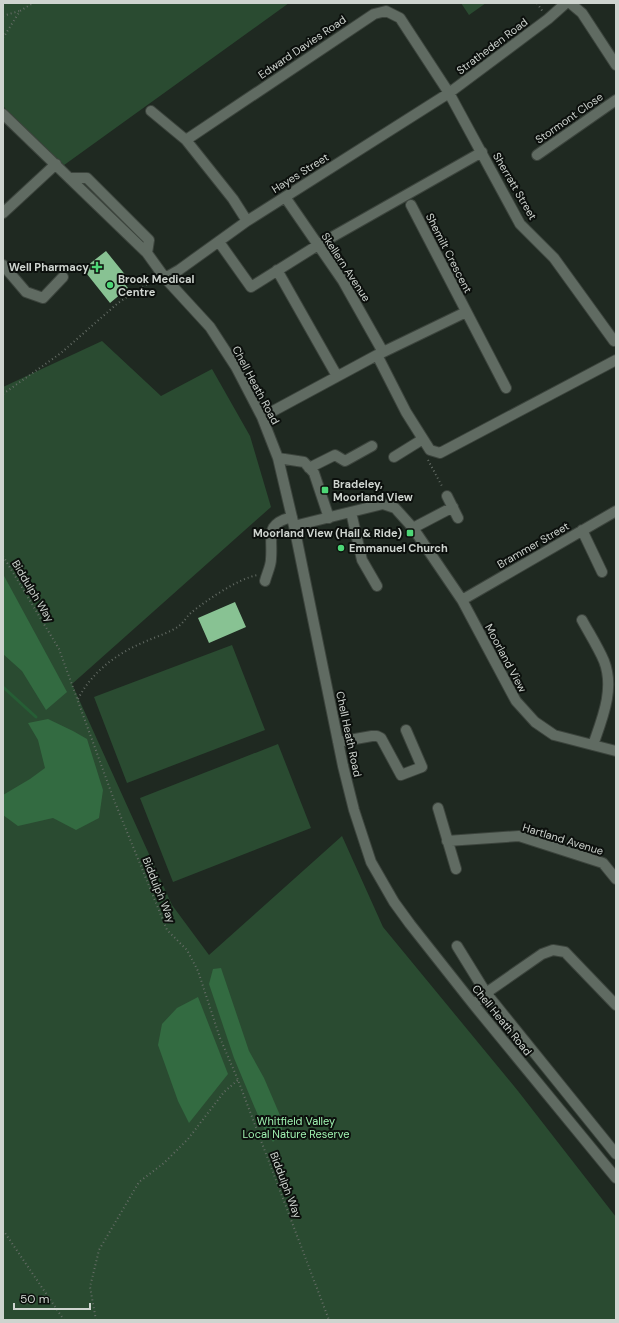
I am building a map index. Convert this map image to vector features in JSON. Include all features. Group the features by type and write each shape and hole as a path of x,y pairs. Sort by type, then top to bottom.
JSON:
{"street":[{"name":"Stratheden Road","path":"450,93 548,19 566,3"},
{"path":"570,3 582,13 616,65"},
{"name":"Edward Davies Road","path":"186,140 374,14 386,11 400,18 450,93"},
{"name":"Sherratt Street","path":"450,93 520,224 554,258 614,341"},
{"name":"Hayes Street","path":"164,276 179,270 247,221 450,93"},
{"name":"Stormont Close","path":"537,155 616,100"},
{"path":"150,111 186,140 233,199 247,221"},
{"name":"Chell Heath Road","path":"3,114 71,178 147,254 164,276 210,327 236,367 262,418 278,458 293,521 338,742 354,810 371,862 394,902 410,924 616,1178"},
{"path":"219,242 251,287 318,245 482,152"},
{"path":"5,208 56,164"},
{"name":"Skellern Avenue","path":"284,197 343,281 380,354 406,412 430,450"},
{"name":"Shemilt Crescent","path":"411,206 506,388"},
{"path":"3,264 26,292 44,298 63,277"},
{"path":"277,270 337,376"},
{"path":"262,418 337,376 466,312"},
{"path":"430,450 440,453 616,360"},
{"path":"394,457 423,439"},
{"path":"309,468 335,455 345,461 372,446"},
{"path":"278,458 304,462 314,473 329,518"},
{"path":"447,496 458,518"},
{"name":"Moorland View","path":"266,577 271,562 272,532 276,523 283,519 293,521 329,518 383,504 395,508 413,528 462,600 516,701 535,722 554,735 616,751"},
{"path":"413,528 452,507"},
{"name":"Brammer Street","path":"462,600 616,511"},
{"path":"351,512 362,560 377,586"},
{"path":"582,530 602,572"},
{"path":"582,620 604,662 608,684 605,711 593,745"},
{"path":"338,742 372,736 381,738 401,775 422,766 406,730"},
{"path":"438,808 456,869"},
{"name":"Hartland Avenue","path":"447,841 519,836 603,863 616,879"},
{"name":"Chell Heath Road","path":"457,946 486,993 616,1154"},
{"path":"474,1004 486,993 542,954 553,950 565,952 616,1005"}],"path":[{"path":"3,16 20,11 33,3"},
{"path":"3,38 20,11"},
{"path":"3,394 61,353 118,303 164,276"},
{"path":"430,450 427,458 447,496"},
{"name":"Biddulph Way","path":"3,556 59,649 114,800 167,930 188,950 198,971 220,1038 238,1080 329,1320"},
{"path":"78,700 85,687 110,661 138,644 179,626 192,612 234,584 250,576 266,577"},
{"path":"96,1320 90,1287 99,1250 139,1182 164,1163 188,1138 224,1092 238,1080"},
{"path":"3,1230 64,1320"}],"green space":[{"path":"3,3 289,3 60,168 3,106"},
{"path":"461,3 486,3 469,15"},
{"name":"Whitfield Valley Local Nature Reserve","path":"102,341 161,396 212,369 250,436 271,507 72,684 172,905 209,955 342,836 383,927 518,1091 616,1217 616,1320 3,1320 3,387"},
{"path":"3,574 67,692 46,710 22,671 3,654"},
{"path":"232,645 265,730 127,783 94,697"},
{"path":"48,719 87,739 103,790 99,818 76,830 53,818 18,826 3,815 3,795 45,768 38,740 28,723"},
{"path":"278,744 311,828 173,882 140,798"},
{"path":"221,968 249,1051 264,1078 282,1120 282,1131 273,1142 262,1125 234,1058 209,984 213,969"},
{"path":"198,997 228,1074 189,1123 178,1101 158,1045 162,1024 177,1008"}],"building":[{"name":"Brook Medical Centre","path":"106,251 127,277 122,281 128,288 110,303 83,269"},
{"path":"235,602 246,627 209,643 198,618"}],"waterway":[{"path":"3,687 36,717"}],"place":[{"name":"Well Pharmacy","path":"97,267"},
{"name":"Brook Medical Centre","path":"110,285"},
{"name":"Bradeley, Moorland View","path":"325,490"},
{"name":"Moorland View (Hail & Ride)","path":"410,533"},
{"name":"Emmanuel Church","path":"341,548"}]}
